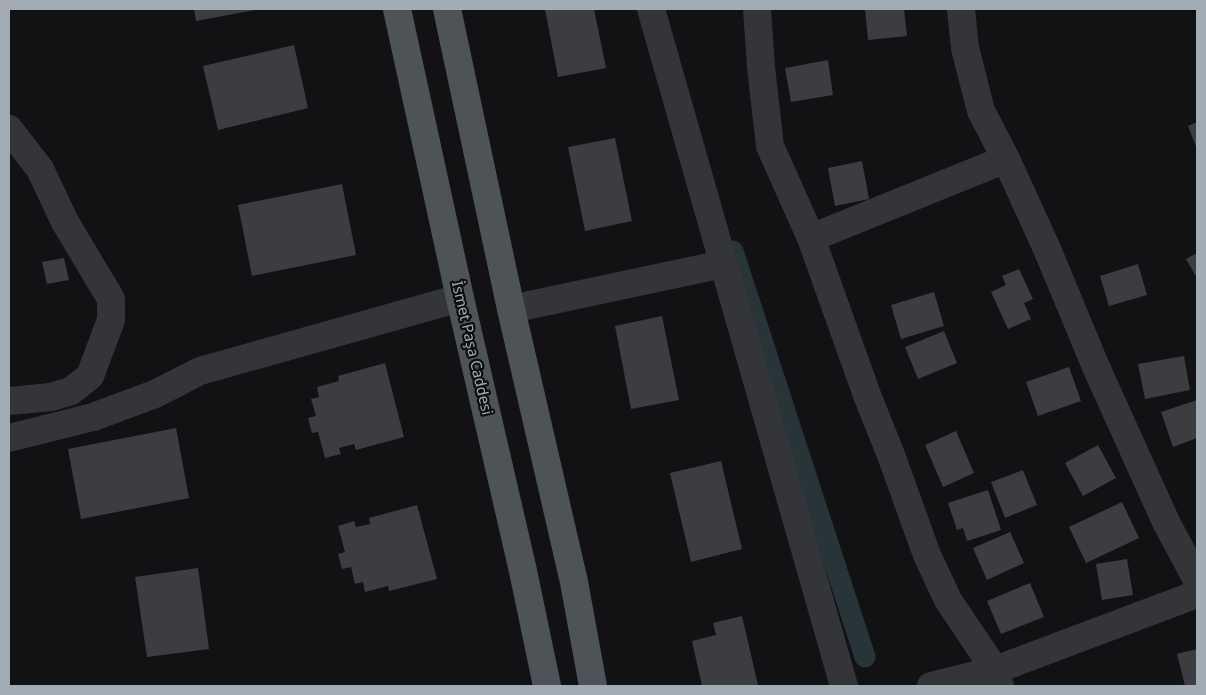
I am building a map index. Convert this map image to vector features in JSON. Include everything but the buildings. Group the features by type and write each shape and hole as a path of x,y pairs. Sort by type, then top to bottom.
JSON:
{"main road":[{"name":"İsmet Paşa Caddesi","path":"398,9 460,298 547,686"},
{"path":"447,9 511,310 574,582 593,686"}],"street":[{"path":"651,9 844,686"},
{"path":"758,9 760,66 770,146 811,238 927,555 948,600 997,678"},
{"path":"961,9 965,48 981,111 1006,159 1047,249 1096,367 1166,522 1197,580"},
{"path":"9,129 40,170 65,222 111,299 111,320 90,376 71,391 51,397 9,401"},
{"path":"811,238 1006,159"},
{"path":"511,310 723,264"},
{"path":"9,438 94,417 155,394 200,372 460,298"},
{"path":"931,686 997,678 1197,594"}],"waterway":[{"path":"733,251 865,657"}]}
